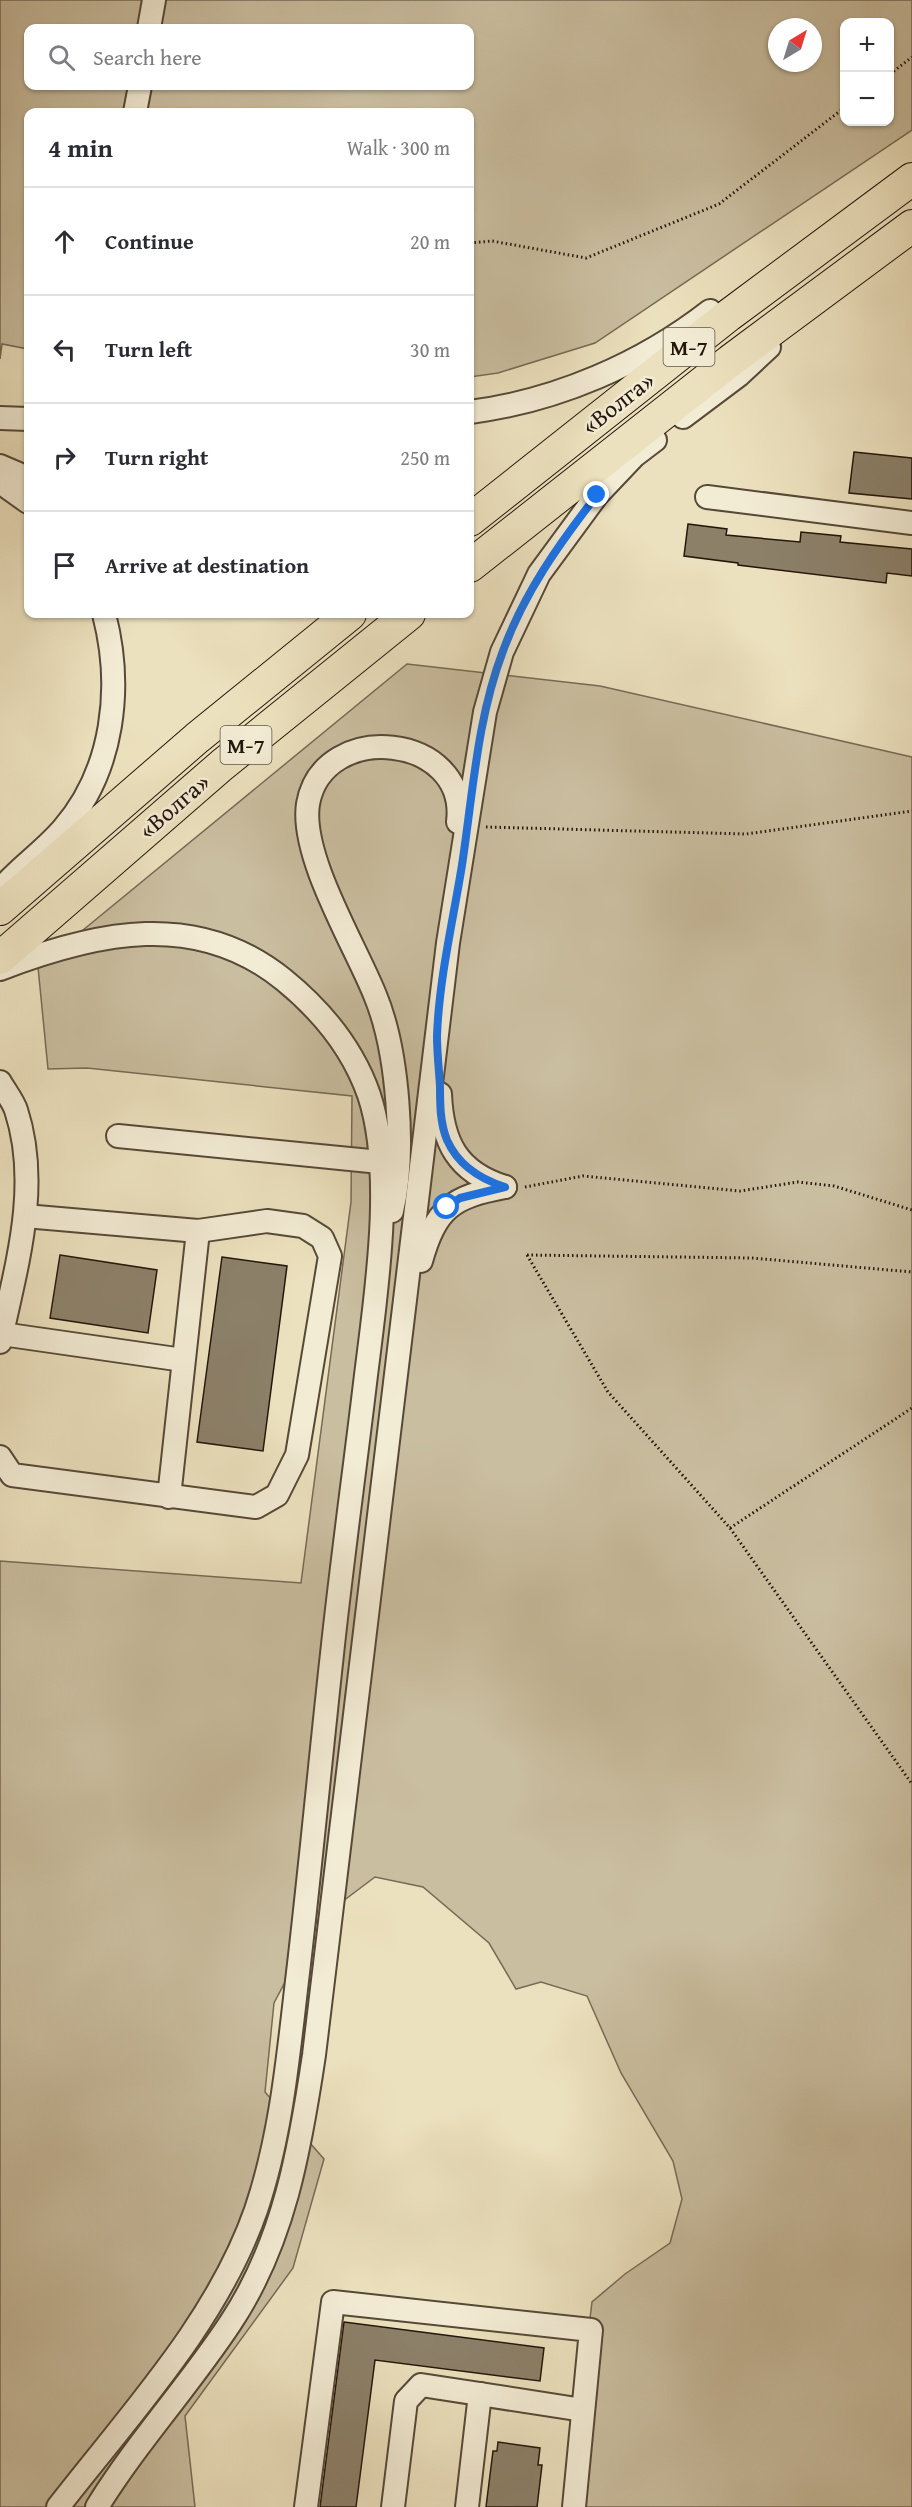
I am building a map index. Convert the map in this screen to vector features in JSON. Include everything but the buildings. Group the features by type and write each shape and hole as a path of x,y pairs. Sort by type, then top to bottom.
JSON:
{"highway":[{"name":"«Волга»","path":"474,517 817,249 912,179"},
{"name":"«Волга»","path":"474,563 839,279 912,226"},
{"name":"«Волга»","path":"0,909 197,738 345,618"},
{"name":"«Волга»","path":"0,958 222,765 404,618"}],"street":[{"path":"150,24 154,0"},
{"path":"136,108 139,90"},
{"path":"474,411 530,399 586,381 644,356 692,325 756,276 817,249"},
{"path":"97,2507 232,2321 263,2262 280,2220 301,2143 314,2055 448,943 485,712 502,652 539,574 597,495 634,456 739,375 839,279"},
{"path":"0,418 24,419"},
{"path":"0,466 24,476"},
{"path":"0,482 24,499"},
{"path":"707,497 912,523"},
{"path":"0,890 62,830 78,809 97,772 112,719 114,693 114,663 105,618"},
{"path":"58,2507 210,2307 234,2262 255,2211 276,2136 289,2049 332,1658 380,1263 395,1199 398,1126 395,1076 388,1036 376,998 312,853 306,825 309,801 317,782 328,767 344,755 364,748 386,746 411,750 430,760 445,774 456,793 459,817 452,862 448,943"},
{"path":"0,969 29,957 129,934 181,934 238,950 267,966 300,993 329,1022 355,1064 369,1096 377,1126 380,1162 380,1263"},
{"path":"437,1036 441,1119 447,1140 457,1157 471,1171 486,1181 505,1187"},
{"path":"0,1082 16,1109 27,1182 25,1216 1,1338 183,1360"},
{"path":"118,1136 380,1162"},
{"path":"399,1347 429,1234 436,1219 460,1198 505,1187"},
{"path":"0,1457 12,1475 169,1497 256,1507 277,1495 297,1455 330,1256 322,1238 303,1226 267,1221 198,1231 25,1216"},
{"path":"169,1497 198,1231"},
{"path":"306,2507 333,2302 591,2330 574,2507"},
{"path":"393,2507 406,2401 421,2385 583,2410"},
{"path":"467,2507 480,2394"}],"path":[{"path":"893,72 912,57"},
{"path":"474,243 492,241 586,258 719,204 840,111"},
{"path":"467,827 747,834 912,812"},
{"path":"505,1187 530,1187 583,1176 740,1191 798,1182 834,1186 912,1209"},
{"path":"912,1272 752,1257 527,1255 608,1392 730,1528 912,1784"},
{"path":"730,1528 912,1408"}],"shaded area":[{"path":"0,0 912,0 912,130 595,343 498,373 474,376 474,108 24,108 24,348 2,344 0,359"},
{"path":"407,664 600,686 912,757 912,2507 567,2507 592,2302 625,2274 670,2243 682,2199 673,2161 621,2073 587,1996 541,1982 516,1989 489,1943 423,1887 375,1877 318,1920 274,2003 265,2092 324,2159 293,2268 185,2416 195,2507 0,2507 0,1561 301,1583 351,1202 352,1096 87,1068 48,1069 38,967"}],"route":[{"path":"447,1207 460,1198 505,1187 486,1181 471,1171 457,1157 447,1140 441,1119 437,1036 448,943 485,712 502,652 539,574 597,495"}]}
